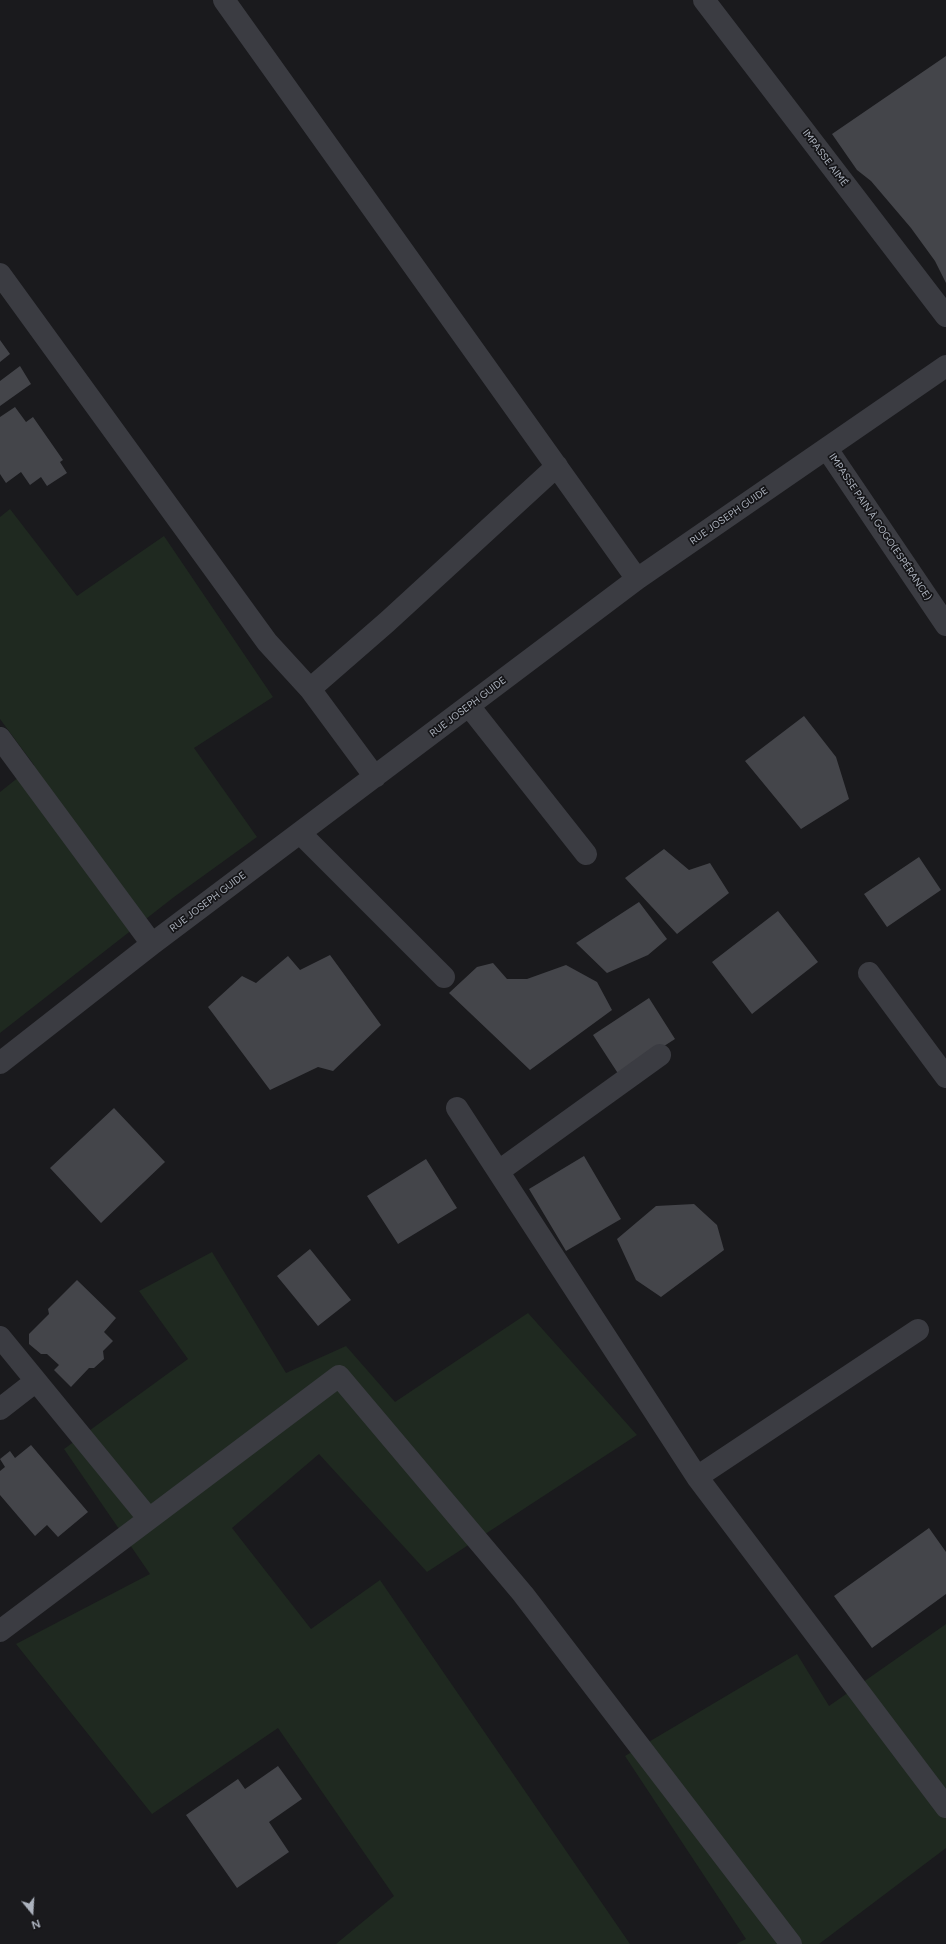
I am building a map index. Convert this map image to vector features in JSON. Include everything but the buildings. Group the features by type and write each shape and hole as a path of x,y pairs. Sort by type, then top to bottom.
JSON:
{"street":[{"path":"224,0 637,579"},
{"name":"IMPASSE AIMÉ","path":"704,0 946,316"},
{"path":"0,274 267,642 310,689 375,777"},
{"name":"RUE JOSEPH GUIDE","path":"0,1063 152,944 637,579 946,366"},
{"name":"IMPASSE PAIN À GOGO(ESPÉRANCE)","path":"827,449 946,625"},
{"path":"310,689 387,622 557,466"},
{"path":"470,706 586,854"},
{"path":"0,738 152,944"},
{"path":"300,833 444,977"},
{"path":"869,974 946,1077"},
{"path":"499,1171 660,1055"},
{"path":"457,1108 697,1477 946,1808"},
{"path":"697,1477 918,1330"},
{"path":"0,1337 149,1519"},
{"path":"0,1631 339,1376 523,1594 791,1944"},
{"path":"0,1408 36,1381"}],"green space":[{"path":"10,509 77,596 164,536 273,697 194,748 257,837 174,897 0,1033 0,792 34,765 0,719 0,517"},
{"path":"212,1252 286,1373 346,1346 395,1402 528,1313 637,1435 427,1572 319,1454 232,1528 311,1629 380,1580 630,1944 336,1944 394,1896 278,1728 152,1814 16,1644 150,1574 64,1449 188,1359 139,1291"},
{"path":"946,1624 946,1848 819,1944 736,1944 746,1939 625,1756 797,1654 829,1706"}]}
